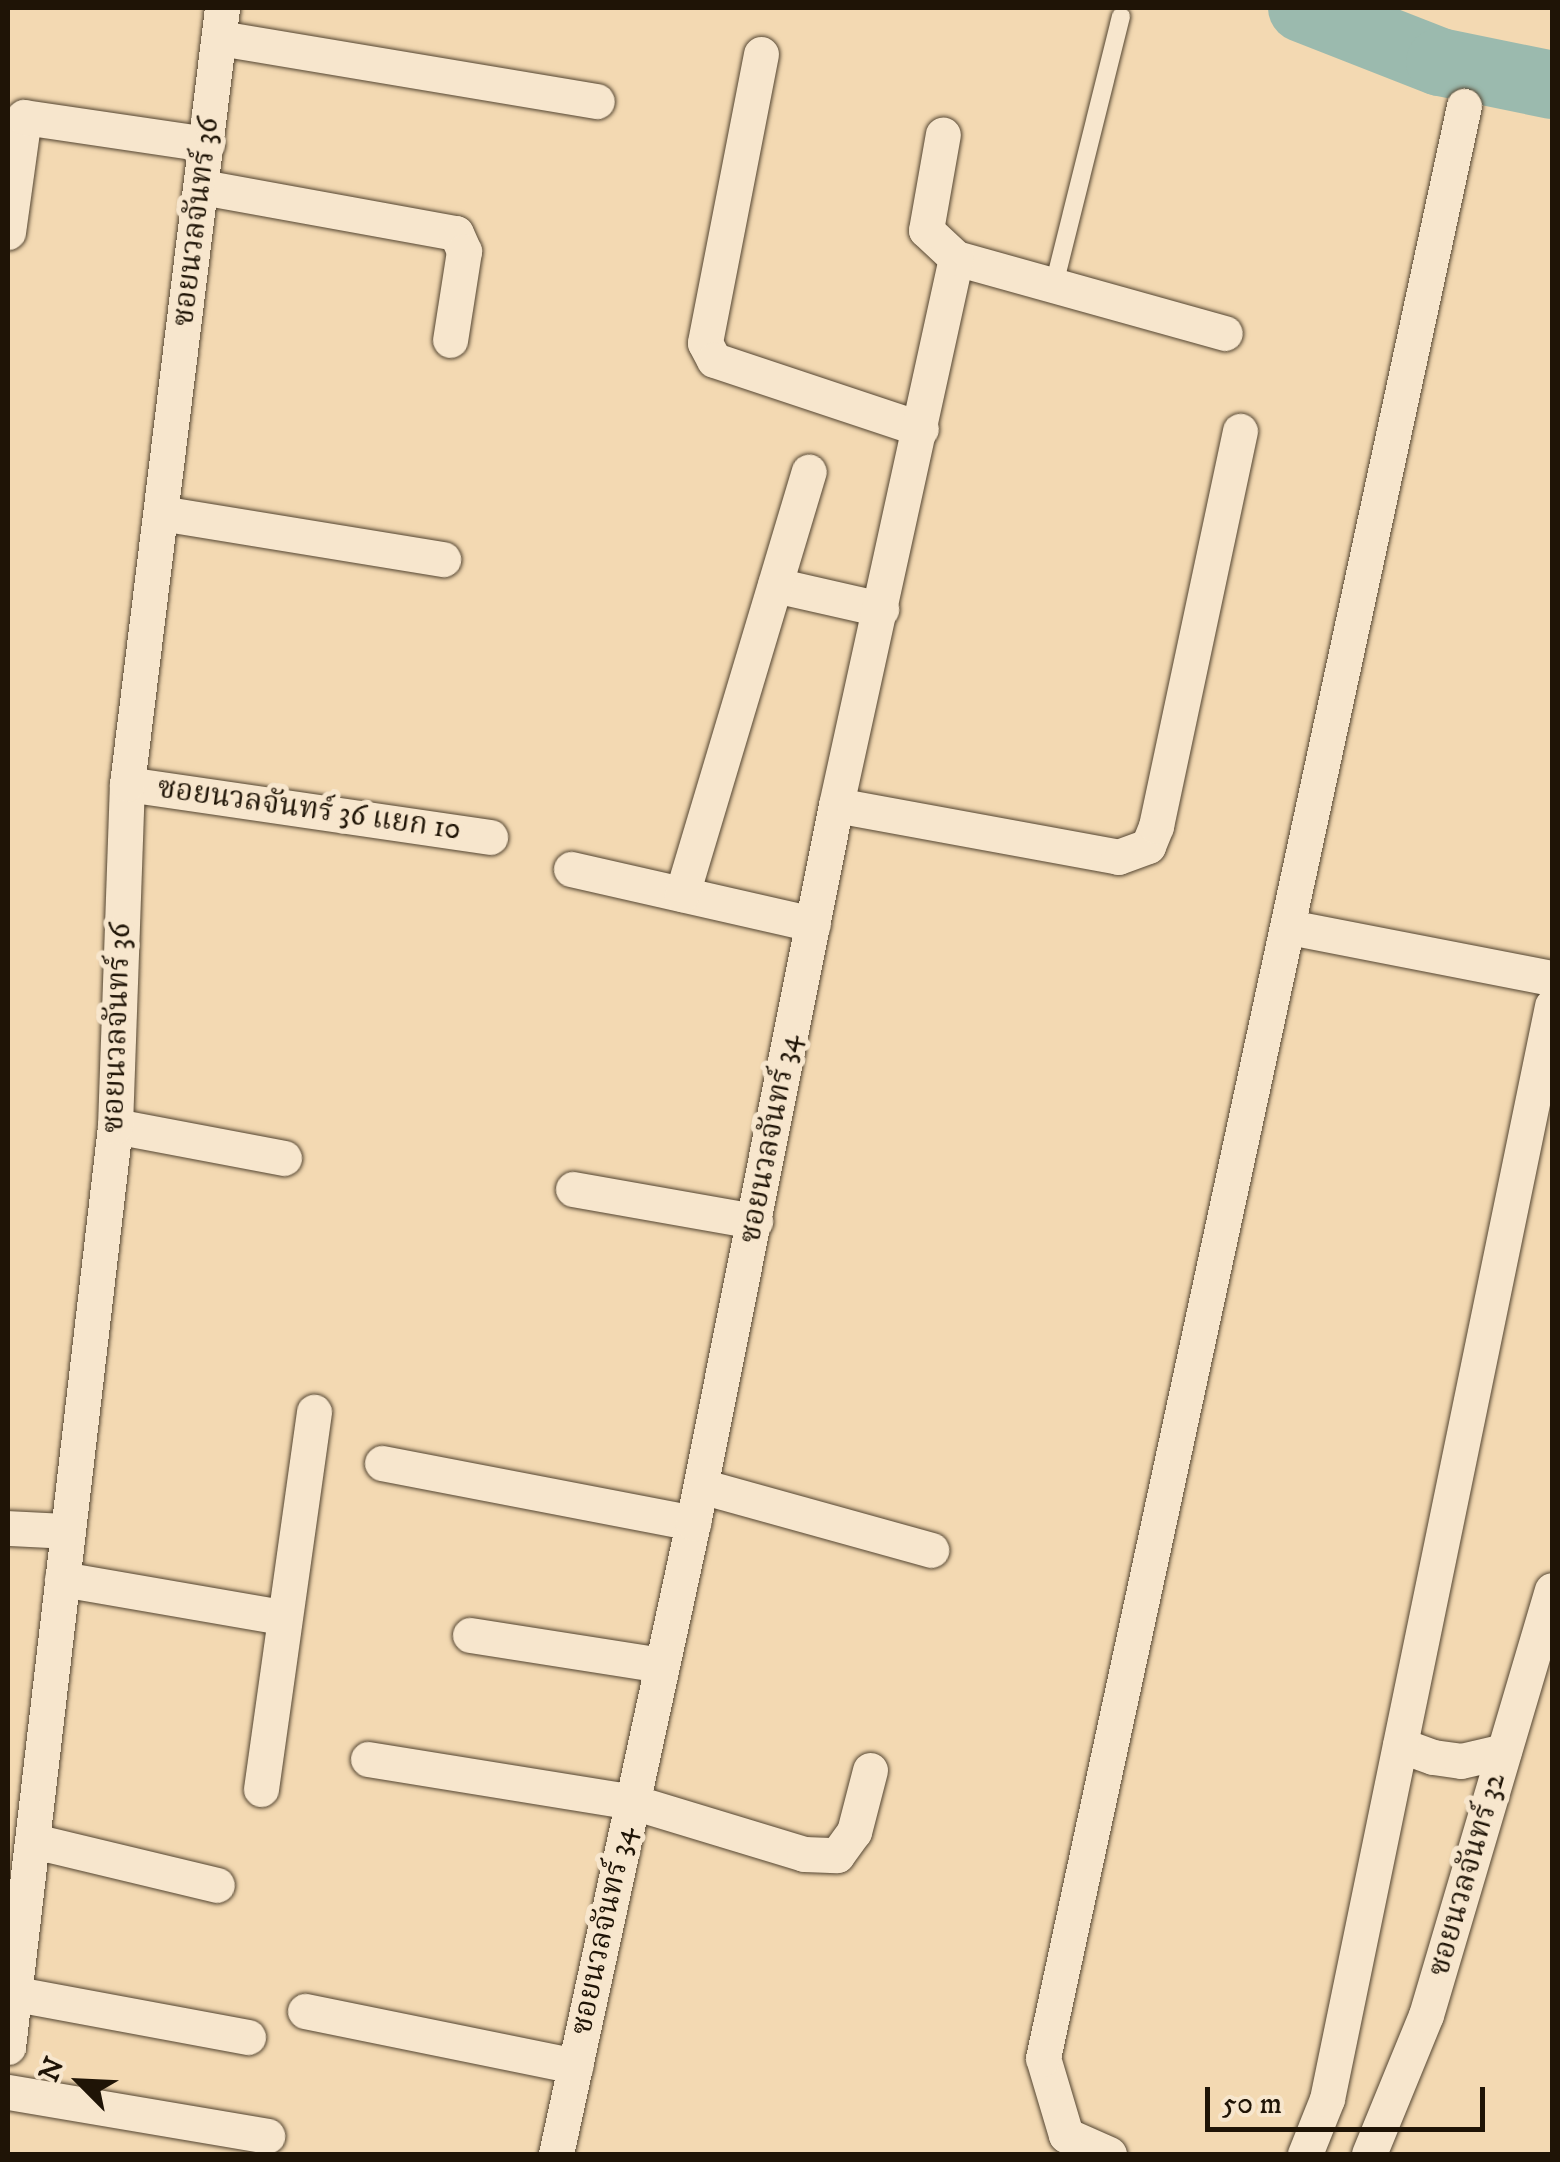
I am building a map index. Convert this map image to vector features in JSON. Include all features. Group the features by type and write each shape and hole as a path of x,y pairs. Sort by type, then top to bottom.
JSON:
{"street":[{"path":"220,23 598,101"},
{"name":"ซอยนวลจันทร์ 36","path":"8,2047 115,1126 127,784 220,23"},
{"path":"761,54 705,343 714,360 921,429"},
{"path":"1110,2154 1066,2135 1043,2058 1464,106"},
{"path":"8,232 16,116 207,144"},
{"path":"944,134 926,230 956,258 1225,333"},
{"path":"202,186 456,233 464,251 450,340"},
{"name":"ซอยนวลจันทร์ 34","path":"556,2154 701,1486 836,805 956,258"},
{"path":"836,805 1118,857 1148,846 1156,826 1240,431"},
{"path":"682,894 809,472"},
{"path":"161,513 442,559"},
{"path":"775,585 881,610"},
{"name":"ซอยนวลจันทร์ 36 แยก 10","path":"127,784 490,837"},
{"path":"571,869 813,924"},
{"path":"1289,927 1552,978"},
{"path":"1305,2154 1326,2099 1552,1006"},
{"path":"115,1126 284,1158"},
{"path":"573,1189 755,1221"},
{"path":"261,1790 282,1616 314,1412"},
{"path":"382,1463 693,1523"},
{"path":"701,1486 930,1550"},
{"path":"8,1528 67,1531"},
{"path":"62,1580 282,1616"},
{"name":"ซอยนวลจันทร์ 32","path":"1369,2154 1426,2015 1552,1590"},
{"path":"470,1636 662,1665"},
{"path":"1400,1745 1461,1762 1504,1752"},
{"path":"368,1759 632,1802 804,1854 837,1855 854,1832 870,1770"},
{"path":"34,1841 217,1885"},
{"path":"16,1994 248,2038"},
{"path":"305,2011 575,2066"},
{"path":"8,2092 267,2136"}],"lane":[{"path":"1054,285 1120,16"}],"waterway":[{"path":"1302,8 1440,62 1552,85"}]}
